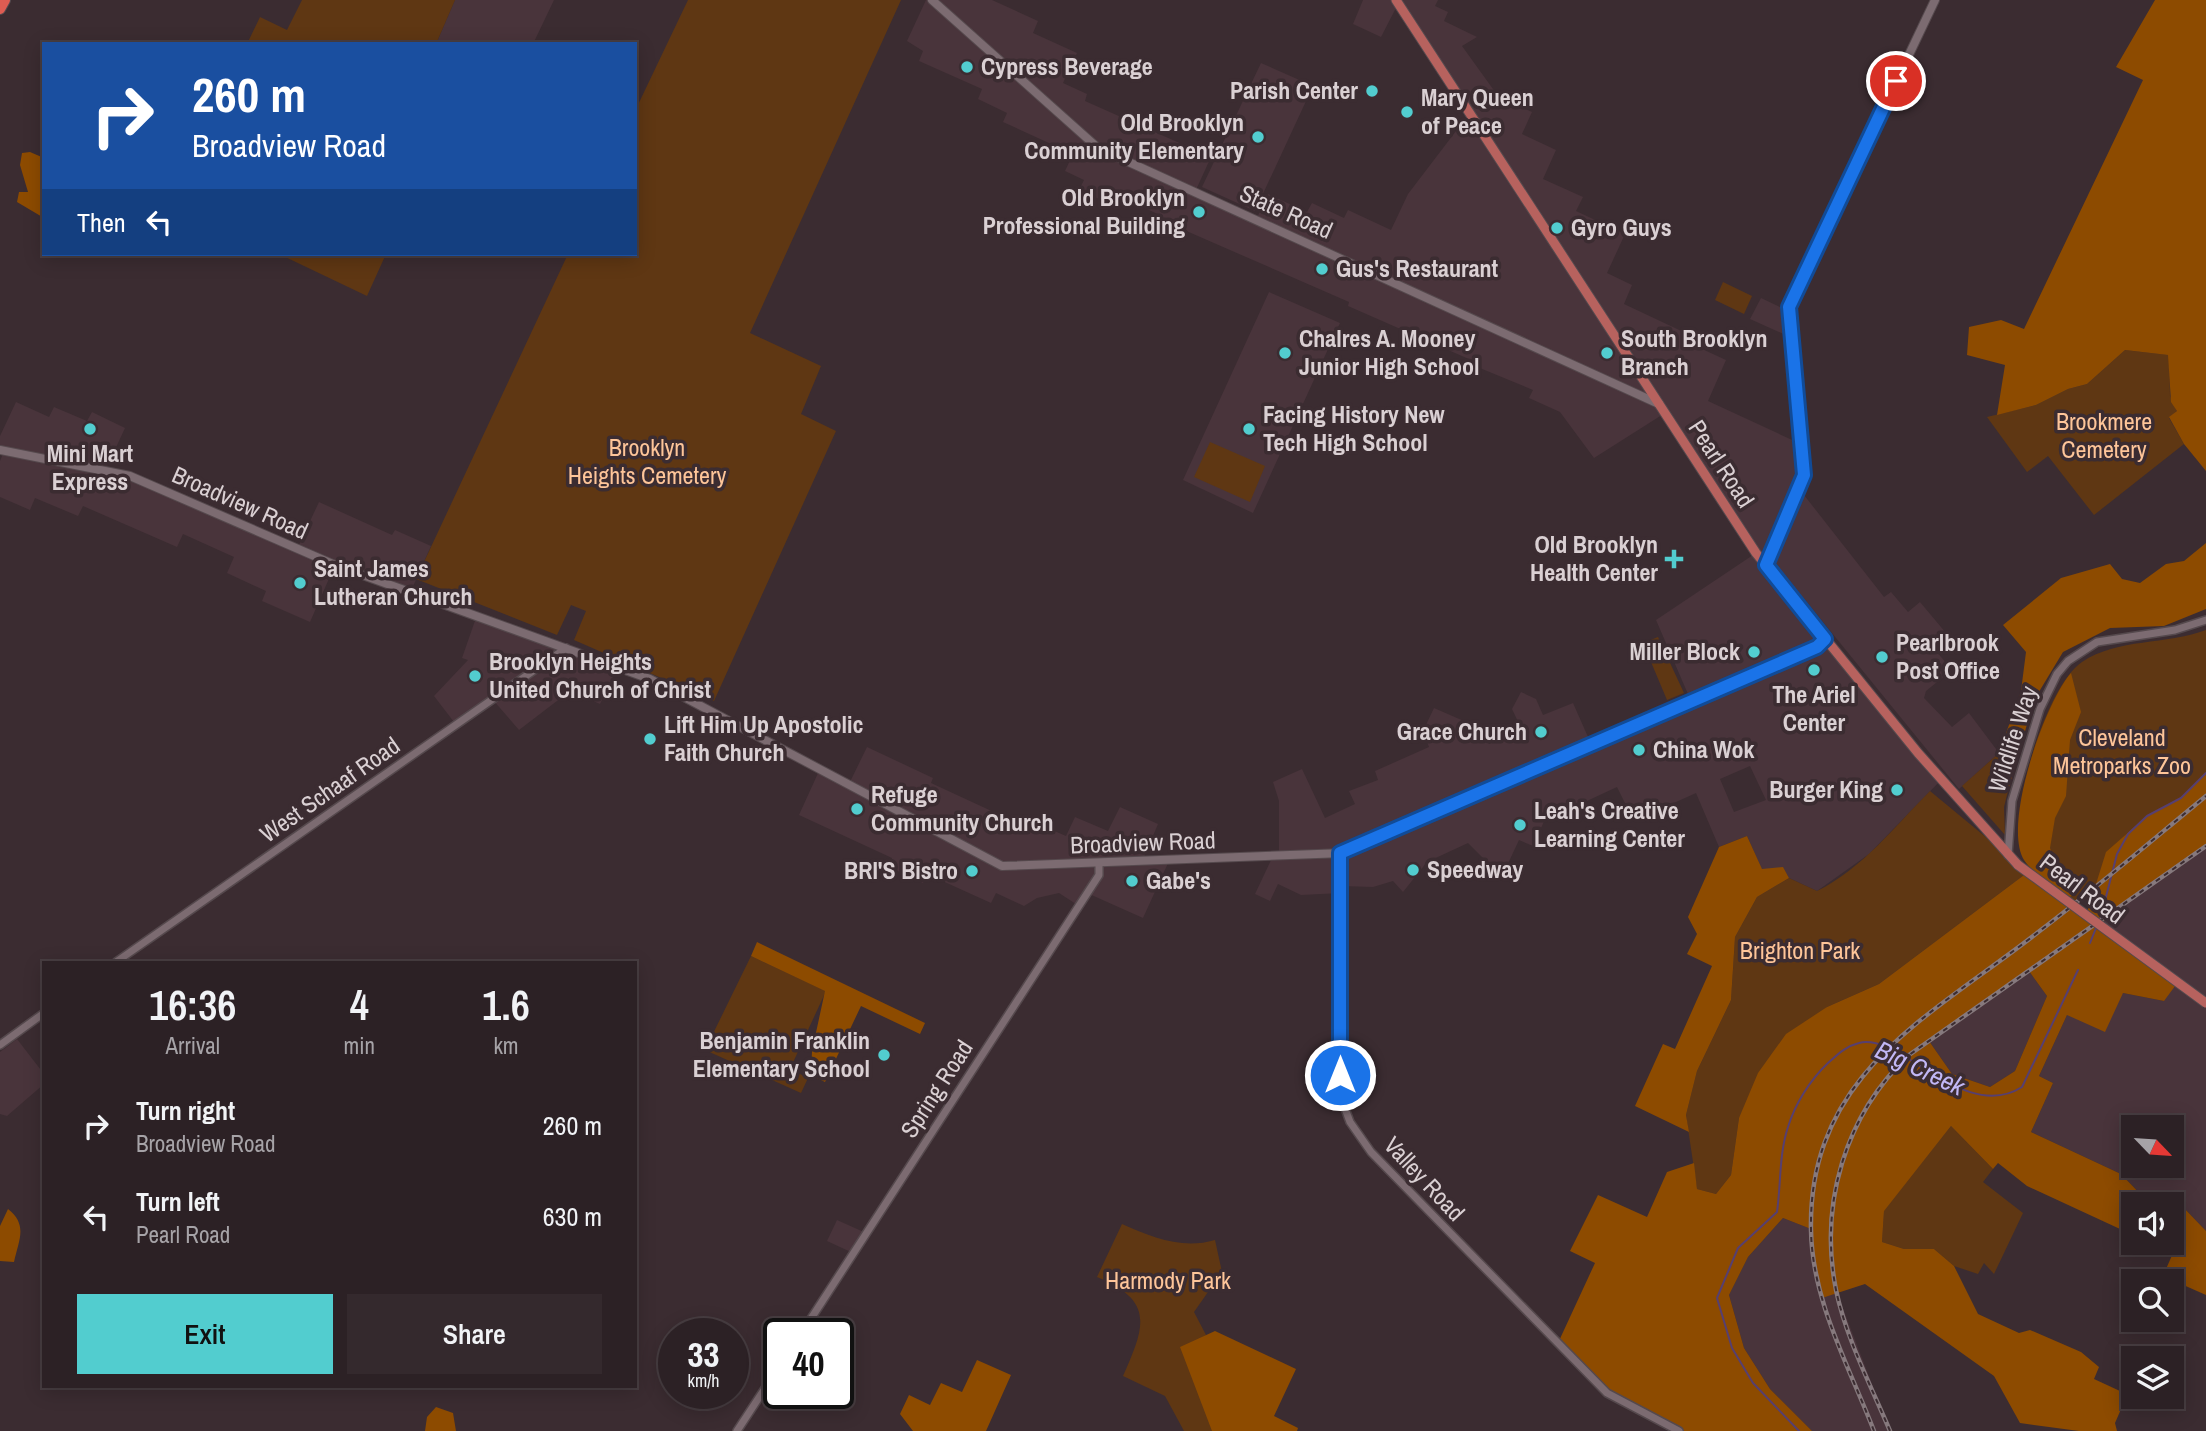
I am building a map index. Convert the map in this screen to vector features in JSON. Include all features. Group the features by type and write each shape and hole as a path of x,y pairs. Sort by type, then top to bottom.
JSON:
{"highway":[{"path":"0,9 5,0"}],"main road":[{"name":"State Road","path":"932,0 1098,148 1659,404"},
{"name":"Pearl Road","path":"1396,0 1766,565 1825,639 1962,804 2018,865 2206,1003"},
{"path":"1766,565 1804,475 1789,307 1935,0"},
{"name":"Broadview Road","path":"0,450 130,476 335,565 650,679 998,864 1099,863 1340,853 1596,745 1817,647 1825,639"}],"street":[{"name":"Wildlife Way","path":"2008,855 2012,801 2040,709 2057,674 2068,661 2097,642 2175,630 2206,620"},
{"name":"West Schaaf Road","path":"117,961 566,648"},
{"name":"Valley Road","path":"1340,853 1340,1095 1350,1122 1371,1152 1607,1393 1679,1431"},
{"name":"Spring Road","path":"811,1318 1099,876 1099,863"},
{"path":"0,1045 42,1014"},
{"path":"737,1431 763,1391"}],"shaded area":[{"path":"455,0 554,0 534,42 437,42"},
{"path":"926,0 992,0 1038,21 1033,33 1077,53 1063,83 1087,94 1085,101 1211,157 1195,192 1256,220 1268,194 1307,212 1312,203 1344,218 1348,210 1391,230 1408,194 1469,114 1398,4 1381,37 1353,24 1363,0 1438,0 1435,6 1448,12 1444,21 1477,37 1462,46 1498,96 1532,112 1522,134 1556,150 1543,179 1583,197 1576,211 1625,234 1607,273 1632,285 1624,304 1692,336 1689,343 1726,360 1708,401 1803,445 1804,475 1766,565 1941,780 1869,854 1817,891 1789,878 1783,868 1762,870 1747,836 1719,847 1696,793 1634,821 1617,787 1561,813 1550,808 1533,846 1519,840 1505,870 1488,863 1468,843 1427,862 1403,892 1393,881 1373,887 1341,886 1341,893 1301,895 1278,884 1270,901 1255,894 1272,858 1279,857 1279,801 1273,782 1302,769 1325,818 1355,804 1349,791 1378,780 1375,771 1429,747 1423,731 1434,708 1480,728 1489,744 1522,730 1512,709 1521,692 1536,699 1543,715 1573,703 1592,746 1691,701 1656,620 1756,553 1665,413 1594,458 1560,412 1529,398 1533,390 1470,364 1471,360 1348,306 1349,302 1159,219 1160,215 1120,197 1115,206 1079,190 1084,180 1065,171 1073,154 1003,122 1007,113 978,99 982,89 919,61 923,51 907,41","holes":["1750,766 1766,800 1734,812 1720,779"]},
{"path":"2155,0 2206,0 2206,471 2184,444 2169,417 2177,411 2171,402 2168,355 2125,350 2087,384 2068,389 2036,405 1997,415 2005,365 1967,355 1969,327 2001,320 2024,329 2143,80 2116,67"},
{"name":"Old Brooklyn Community Elementary","path":"1261,63 1313,86 1255,211 1202,187"},
{"path":"30,152 42,157 42,217 17,202 19,192 28,192 20,165 22,153"},
{"name":"Facing History New Tech High School","path":"1269,292 1340,323 1253,513 1183,480"},
{"path":"1761,298 1784,309 1788,336 1750,319"},
{"path":"16,402 49,417 54,407 87,421 92,412 125,428 106,469 297,549 319,502 392,535 395,530 431,546 411,591 335,565 310,622 262,601 266,591 227,573 234,557 183,534 177,547 83,506 78,516 35,498 30,510 0,497 0,461 4,451 0,450 0,436"},
{"path":"1804,495 1884,597 1891,592 1908,612 1920,602 1946,633 1931,645 1952,670 1926,691 1924,698 1952,727 1969,713 1999,753 1959,789 1775,563"},
{"path":"2206,543 2206,609 2164,626 2110,628 2063,652 2034,700 2009,787 1999,753 2021,691 2026,652 2003,625 2061,578 2110,564 2122,579 2140,583 2166,564 2184,561"},
{"path":"477,615 618,667 600,704 570,691 519,730 493,700 457,726 434,696 468,660 462,658"},
{"path":"2071,673 2081,712 2070,740 2066,796 2055,818 2050,848 2061,877 2075,892 2070,897 2039,875 2024,860 2019,843 2018,820 2022,793 2039,736 2061,688"},
{"path":"867,747 933,778 931,783 1026,827 1029,820 1066,836 1075,817 1108,831 1120,807 1158,824 1142,862 1169,861 1143,918 1087,893 1079,906 1059,893 1037,898 1024,906 996,893 991,903 927,874 923,883 889,867 892,858 799,815 819,771 848,786"},
{"path":"2206,773 2206,846 2098,925 2178,982 2164,1001 2123,993 2105,1032 2067,1015 2039,1076 2053,1083 2031,1132 2121,1174 2121,1178 2125,1178 2138,1192 2121,1192 2121,1229 2027,1186 1998,1163 1993,1169 1951,1126 1884,1211 1882,1242 1904,1249 1934,1249 1954,1266 1978,1314 2019,1333 2030,1330 2081,1352 2099,1367 2094,1379 2121,1393 2121,1409 2115,1423 2117,1431 2079,1431 2020,1423 1994,1376 1865,1284 1822,1298 1817,1283 1811,1229 1783,1218 1748,1257 1729,1295 1744,1348 1770,1389 1812,1431 1679,1431 1617,1400 1558,1343 1595,1263 1570,1251 1598,1195 1647,1217 1667,1172 1694,1163 1697,1189 1716,1194 1731,1175 1739,1118 1758,1073 1786,1034 1827,1007 1879,984 2028,872 2086,916 2106,852 2147,816 2181,798","holes":["2029,971 2047,996 2015,1071 1990,1087 1952,1074 1929,1041"]},
{"path":"1747,836 1762,869 1783,867 1789,878 1757,897 1735,937 1731,1000 1697,1071 1686,1115 1689,1132 1635,1106 1663,1044 1675,1049 1712,966 1687,954 1697,934 1688,917 1719,847"},
{"path":"2206,846 2206,1231 2184,1208 2184,1192 2138,1192 2125,1178 2184,1178 2184,1115 2121,1115 2121,1174 2031,1132 2053,1083 2039,1076 2067,1015 2123,993 2164,1001 2097,925"},
{"path":"757,942 925,1023 920,1034 861,1006 825,1082 811,1075 812,1051 825,991 751,956"},
{"path":"2029,971 2047,996 2015,1071 1990,1087 1952,1074 1929,1041"},
{"path":"17,1039 42,1071 42,1086 7,1116 0,1114 0,1052"},
{"path":"2184,1208 2206,1231 2206,1295 2184,1285 2184,1269 2166,1269 2172,1255 2184,1255"},
{"path":"8,1209 20,1227 14,1262 0,1261 0,1226"},
{"path":"1783,1218 1811,1229 1822,1297 1837,1293 1890,1431 1812,1431 1770,1389 1744,1348 1729,1295 1748,1257"},
{"path":"837,1220 866,1233 853,1253 827,1241"},
{"path":"1215,1331 1296,1369 1274,1416 1298,1428 1297,1431 1212,1431 1180,1347"},
{"path":"977,1360 1011,1375 986,1431 913,1431 900,1414 909,1395 930,1405 941,1383 962,1392"},
{"path":"436,1407 453,1413 456,1431 425,1431 427,1417"}],"green space":[{"path":"302,0 455,0 437,42 248,42 260,17 287,30"},
{"name":"Brooklyn Heights Cemetery","path":"688,0 901,0 750,333 821,366 801,414 836,431 714,701 574,640 586,611 571,605 557,635 416,579 567,256 637,256 637,107"},
{"path":"283,256 385,256 367,296"},
{"path":"1723,282 1752,296 1744,314 1715,300"},
{"name":"Brookmere Cemetery","path":"2125,350 2169,355 2170,396 2177,411 2169,418 2184,444 2094,515 2048,456 2027,472 1987,417 2036,405 2068,389 2087,384"},
{"path":"1210,442 1265,466 1250,502 1194,477"},
{"name":"Cleveland Metroparks Zoo","path":"2206,630 2206,791 2073,904 2032,871 2023,856 2019,837 2025,784 2043,724 2055,697 2068,676 2082,662 2096,654 2127,645 2191,635"},
{"path":"1658,637 1684,693 1667,700 1643,643"},
{"path":"1999,753 2009,787 2004,807 2005,835 1962,786"},
{"name":"Brighton Park","path":"1930,791 2028,872 1879,984 1827,1007 1739,1118 1731,1175 1716,1194 1697,1189 1686,1115 1697,1071 1731,1000 1735,937 1757,897 1789,878 1817,891 1833,882 1877,846"},
{"path":"751,956 826,991 790,1069 808,1078 801,1093 705,1050"},
{"path":"1951,1126 1993,1169 1983,1182 2023,1213 1994,1274 1984,1263 1978,1274 1954,1266 1934,1249 1904,1249 1882,1242 1884,1210"},
{"name":"Harmody Park","path":"1122,1224 1167,1241 1191,1244 1215,1240 1222,1272 1194,1312 1206,1335 1188,1350 1236,1431 1184,1431 1165,1396 1123,1376 1136,1343 1140,1317 1137,1306 1129,1296 1097,1277"}],"waterway":[{"name":"Big Creek","path":"2100,920 2117,854 2128,834 2147,816 2181,798 2206,773"},
{"name":"Big Creek","path":"2090,943 2096,928"},
{"name":"Big Creek","path":"1799,1431 1753,1383 1732,1348 1717,1298 1738,1248 1777,1212 1785,1137 1804,1093 1828,1063 1838,1054 1859,1043 1875,1043 1894,1050 1934,1075 1978,1094 2000,1095 2022,1087 2078,970"}],"railway":[{"path":"1874,1431 1825,1308 1813,1256 1811,1230 1816,1176 1830,1129 1853,1089 1883,1054 1918,1022 2059,916 2206,796"},
{"path":"1890,1431 1846,1326 1836,1290 1832,1258 1831,1225 1842,1163 1853,1133 1868,1105 1909,1055 2206,846"}],"place":[{"name":"Cypress Beverage","path":"967,67"},
{"name":"Parish Center","path":"1372,91"},
{"name":"Mary Queen of Peace","path":"1407,112"},
{"name":"Old Brooklyn Community Elementary","path":"1258,137"},
{"name":"Old Brooklyn Professional Building","path":"1199,212"},
{"name":"Gyro Guys","path":"1557,228"},
{"name":"Gus's Restaurant","path":"1322,269"},
{"name":"Chalres A. Mooney Junior High School","path":"1285,353"},
{"name":"South Brooklyn Branch","path":"1607,353"},
{"name":"Mini Mart Express","path":"90,429"},
{"name":"Facing History New Tech High School","path":"1249,429"},
{"name":"Old Brooklyn Health Center","path":"1674,559"},
{"name":"Saint James Lutheran Church","path":"300,583"},
{"name":"Miller Block","path":"1754,652"},
{"name":"Pearlbrook Post Office","path":"1882,657"},
{"name":"The Ariel Center","path":"1814,670"},
{"name":"Brooklyn Heights United Church of Christ","path":"475,676"},
{"name":"Grace Church","path":"1541,732"},
{"name":"Lift Him Up Apostolic Faith Church","path":"650,739"},
{"name":"China Wok","path":"1639,750"},
{"name":"Burger King","path":"1897,790"},
{"name":"Refuge Community Church","path":"857,809"},
{"name":"Leah's Creative Learning Center","path":"1520,825"},
{"name":"Speedway","path":"1413,870"},
{"name":"BRI'S Bistro","path":"972,871"},
{"name":"Gabe's","path":"1132,881"},
{"name":"Benjamin Franklin Elementary School","path":"884,1055"}],"route":[{"path":"1340,1075 1340,853 1596,745 1817,647 1825,639 1766,565 1804,475 1789,307 1896,81"}]}
